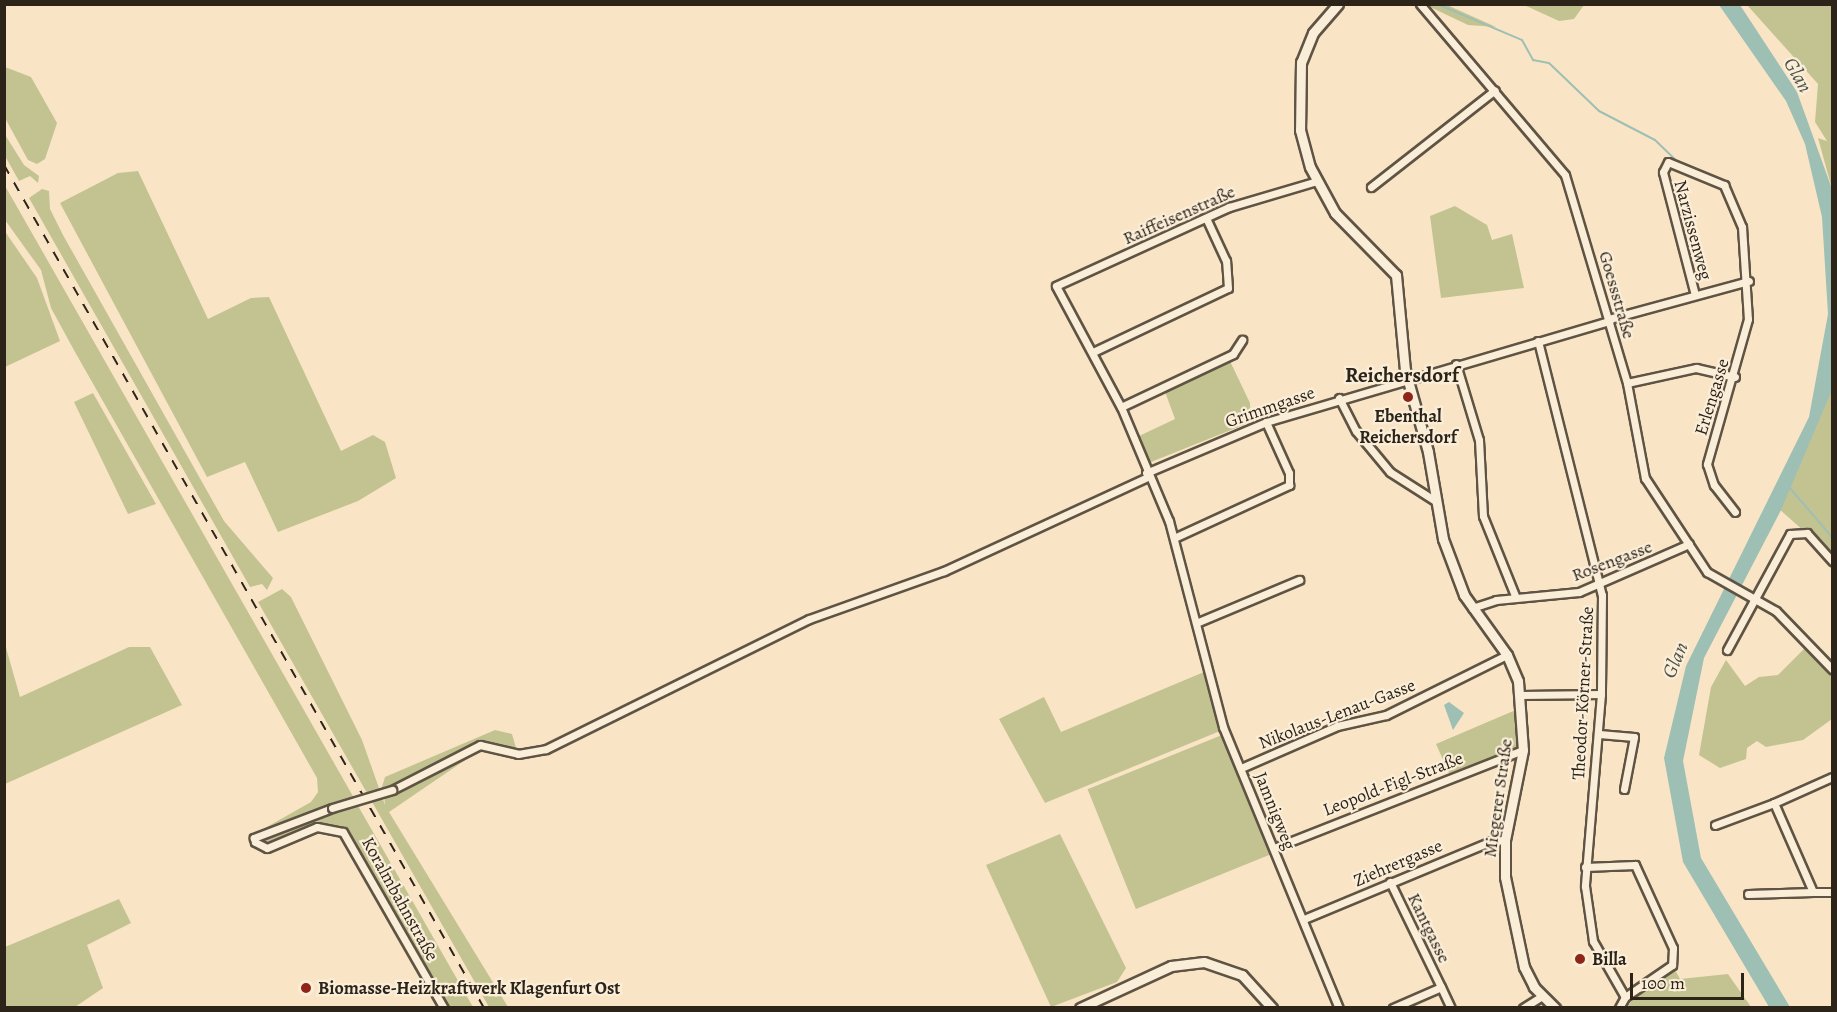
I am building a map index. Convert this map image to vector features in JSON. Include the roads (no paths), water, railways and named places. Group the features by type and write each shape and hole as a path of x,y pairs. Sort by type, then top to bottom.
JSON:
{"main road":[{"name":"Miegerer Straße","path":"1338,4 1313,33 1298,73 1299,130 1317,181 1342,222 1396,275 1407,379 1428,452 1434,500 1451,565 1472,608 1507,655 1521,695 1523,750 1505,840 1505,877 1524,967 1542,996 1555,1008"},
{"path":"1080,1008 1171,966 1204,962 1242,975 1272,1008"}],"street":[{"name":"Goessstraße","path":"1420,4 1565,175 1627,383 1644,474 1689,544 1714,577 1757,600 1800,631 1833,669"},
{"path":"1371,187 1495,90"},
{"name":"Erlengasse","path":"1663,172 1668,162 1678,163 1728,189 1740,219 1749,281 1735,377 1707,464 1714,485 1735,512"},
{"name":"Narzissenweg","path":"1663,172 1695,295"},
{"name":"Raiffeisenstraße","path":"1056,286 1206,218 1317,181"},
{"path":"1093,352 1228,288 1226,261 1206,218"},
{"name":"Grimmgasse","path":"254,838 332,808 392,790 480,745 518,754 546,749 809,619 944,571 1147,475 1266,422 1339,398 1749,281"},
{"name":"Jamnigweg","path":"1056,286 1121,407 1174,538 1223,727 1339,1008"},
{"path":"1121,407 1233,354 1242,340"},
{"name":"Theodor-Körner-Straße","path":"1538,341 1600,585 1599,734 1585,867 1593,941 1625,997"},
{"path":"1456,364 1479,440 1484,516 1516,598"},
{"path":"1627,383 1696,368 1735,377"},
{"path":"1339,398 1356,431 1390,472 1434,500"},
{"path":"1174,538 1289,485 1289,473 1266,422"},
{"path":"1727,650 1794,532 1807,533 1833,561"},
{"name":"Rosengasse","path":"1472,608 1516,598 1600,585 1689,544"},
{"path":"1196,623 1299,580"},
{"name":"Nikolaus-Lenau-Gasse","path":"1241,768 1343,724 1386,715 1507,655"},
{"path":"1521,695 1601,694"},
{"path":"1599,734 1634,737 1624,789"},
{"name":"Leopold-Figl-Straße","path":"1274,848 1523,750"},
{"path":"1715,825 1832,779"},
{"path":"1774,803 1813,892"},
{"name":"Koralmbahnstraße","path":"254,838 264,849 317,827 345,834 444,1008"},
{"name":"Ziehrergasse","path":"1304,919 1491,841 1505,840"},
{"path":"1585,867 1635,865 1676,957 1625,997 1619,1008"},
{"name":"Kantgasse","path":"1390,882 1451,1008"},
{"path":"1748,894 1833,892"},
{"name":"Kantgasse","path":"1393,1008 1441,987"},
{"path":"1523,1008 1542,996"}],"water":[{"path":"1719,5 1740,5 1797,92 1832,189 1832,390 1781,510 1704,658 1683,761 1701,858 1790,1007 1769,1007 1683,862 1664,758 1686,666 1809,417 1828,314 1822,217 1805,144 1786,101"},
{"path":"1449,702 1464,713 1453,730 1444,705"}],"waterway":[{"path":"1437,4 1522,40 1533,60 1549,63 1599,111 1655,140 1675,159"},
{"path":"1789,487 1832,537"}],"railway":[{"path":"4,165 484,1008"}],"place":[{"name":"Ebenthal Reichersdorf","path":"1408,397"},
{"name":"Billa","path":"1580,959"},
{"name":"Biomasse-Heizkraftwerk Klagenfurt Ost","path":"306,988"}],"district":[{"name":"Reichersdorf","path":"1402,375"}],"water label":[{"name":"Glan","path":"1798,75"},
{"name":"Glan","path":"1675,660"}]}
